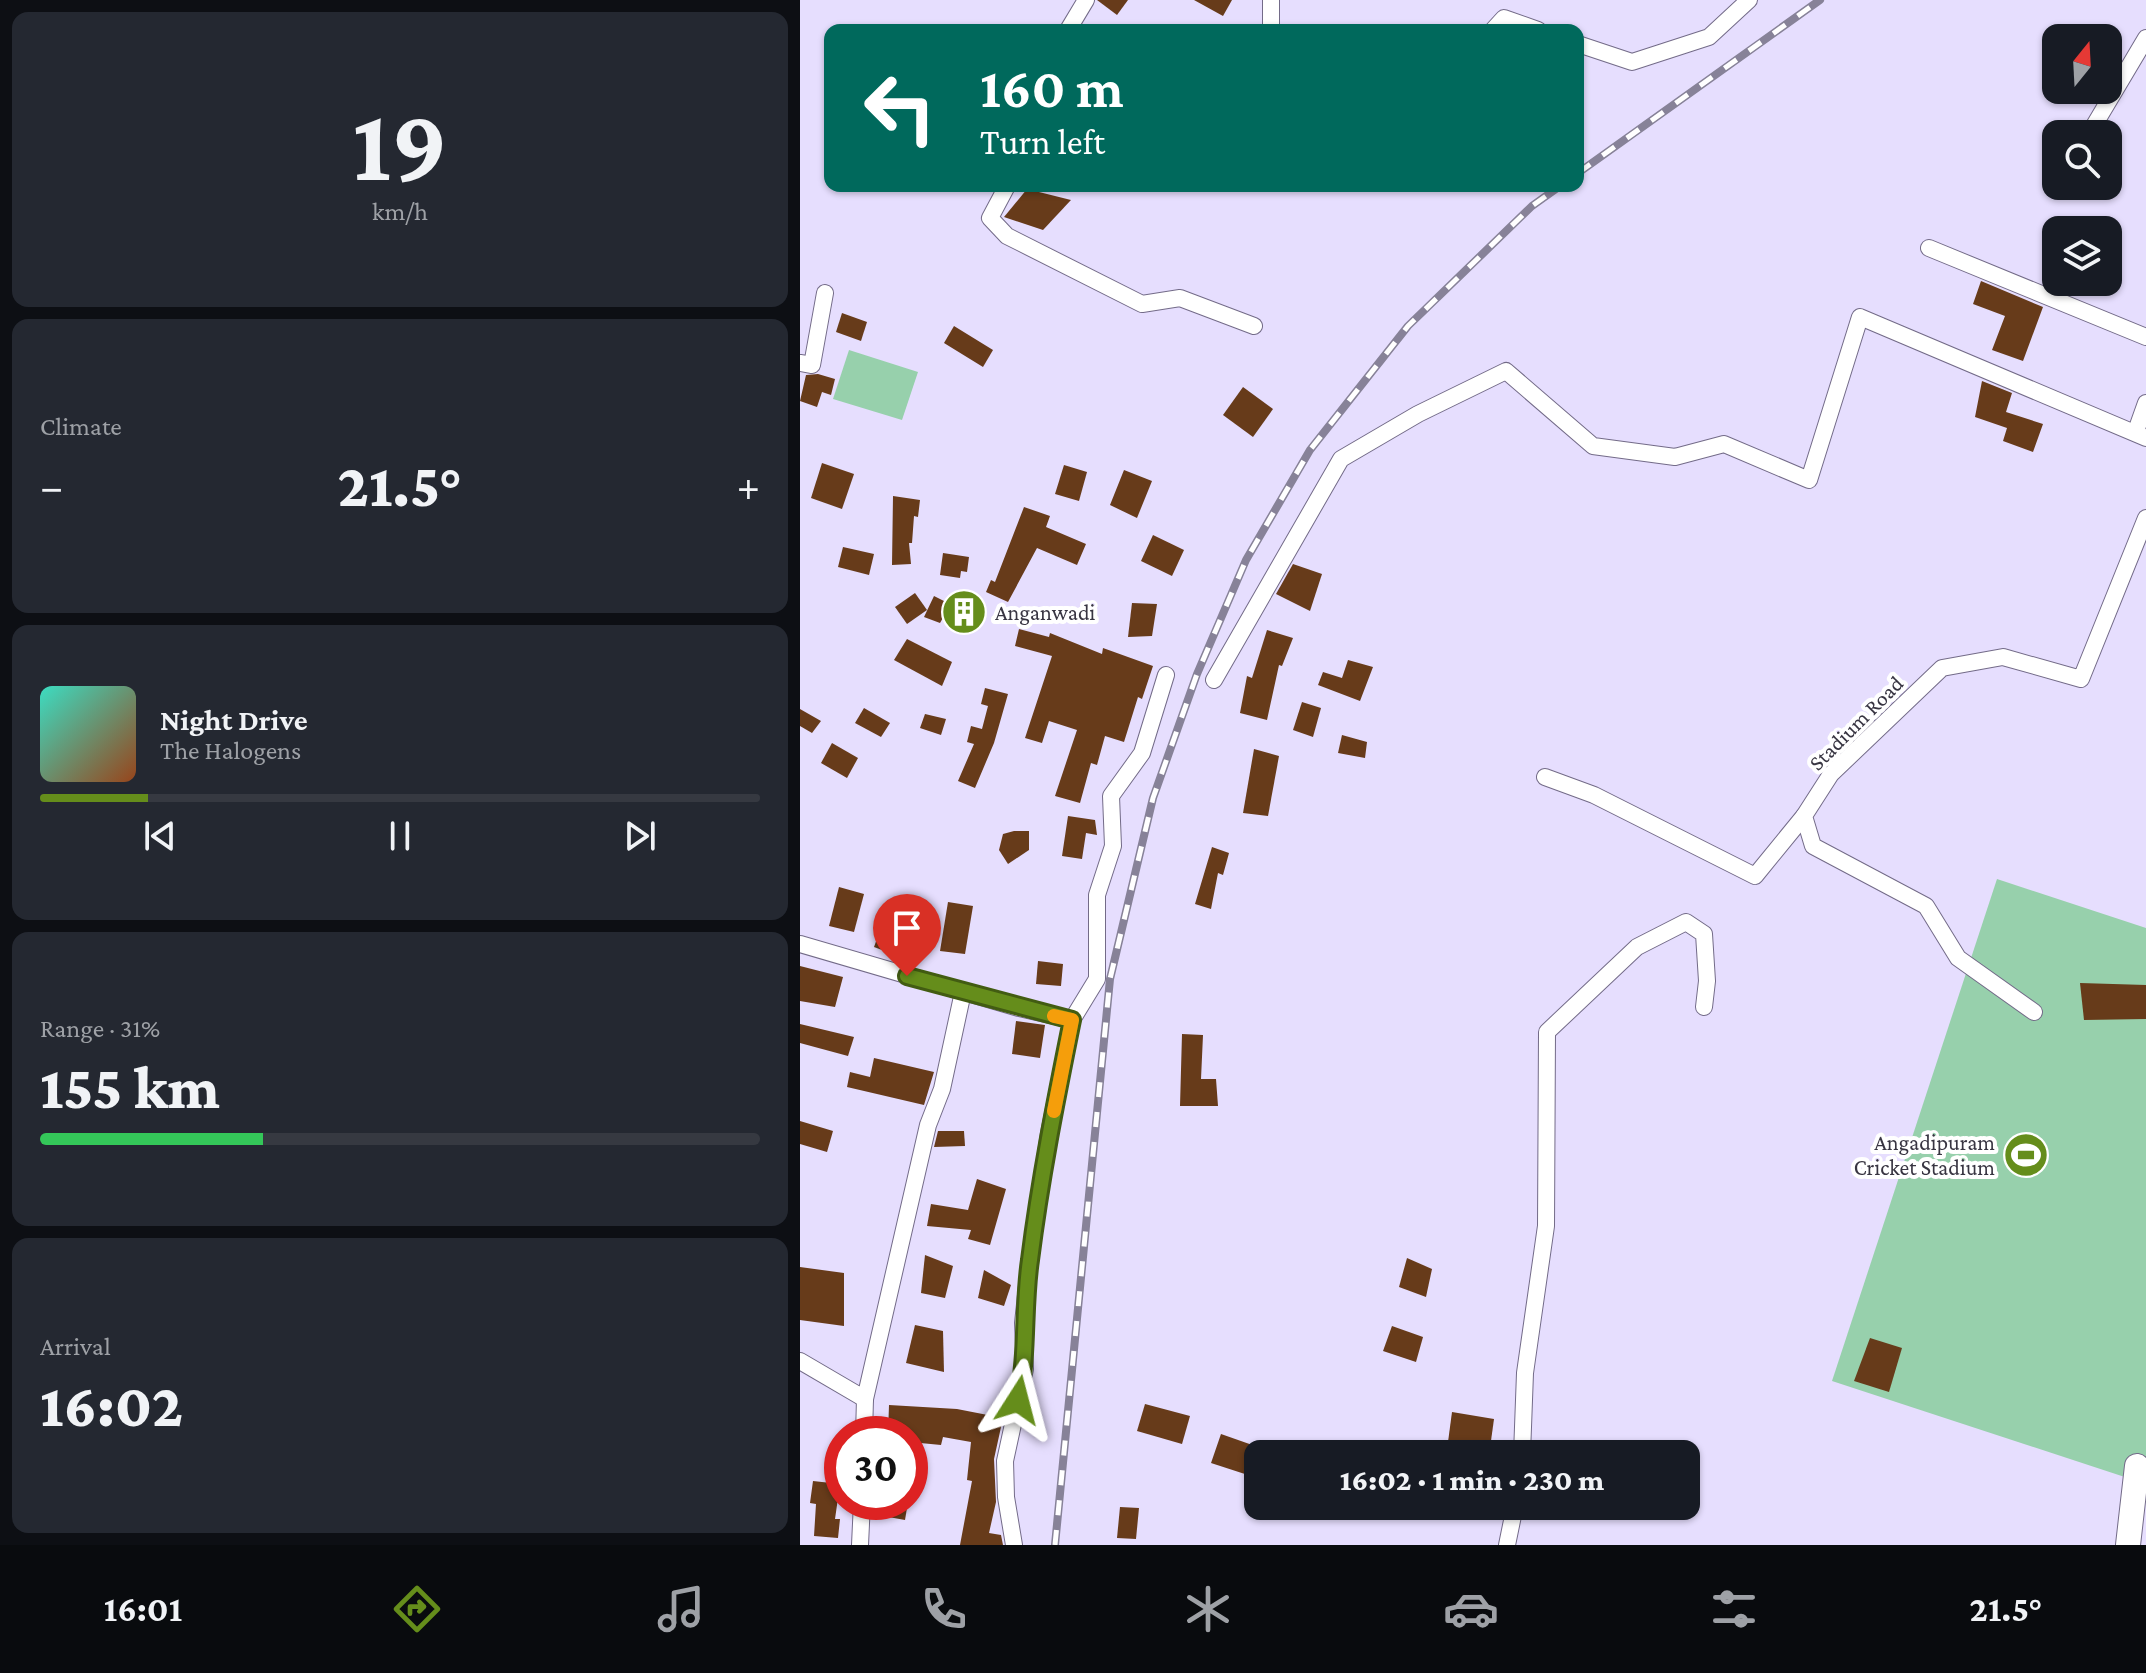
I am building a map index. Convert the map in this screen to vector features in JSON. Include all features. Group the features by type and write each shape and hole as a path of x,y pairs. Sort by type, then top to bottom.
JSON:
{"street":[{"path":"1072,24 1086,0"},
{"path":"1271,0 1271,24"},
{"path":"1584,46 1632,62 1709,37 1749,0"},
{"path":"1498,24 1504,18 1521,24"},
{"path":"2097,120 2146,38"},
{"path":"1004,192 990,218 1007,236 1142,304 1180,298 1254,326"},
{"path":"1929,248 2146,337"},
{"path":"800,363 812,365 825,293"},
{"path":"1214,680 1341,459 1418,414 1506,371 1593,446 1675,457 1724,444 1809,480 1860,317 2141,434 2146,403"},
{"name":"Stadium Road","path":"1804,816 1831,774 1942,668 2003,657 2081,679 2146,518"},
{"path":"1014,1545 1006,1497 1005,1461 1025,1369 1023,1323 1030,1258 1072,1020 1097,979 1097,895 1113,846 1111,796 1142,753 1166,675"},
{"path":"1545,777 1594,795 1755,876 1804,816"},
{"path":"1804,816 1813,846 1926,906 1958,958 2034,1012"},
{"path":"1523,1440 1525,1373 1546,1226 1547,1032 1637,947 1686,922 1704,934 1707,981 1704,1007"},
{"path":"800,944 1072,1020"},
{"path":"865,1416 865,1399 963,992"},
{"path":"800,1361 865,1399"},
{"path":"2128,1545 2137,1466"},
{"path":"860,1545 861,1520"},
{"path":"1507,1545 1512,1520"}],"green space":[{"path":"849,350 918,372 902,420 833,399"},
{"name":"Angadipuram Cricket Stadium","path":"1997,879 2146,928 2146,1484 1832,1381"}],"building":[{"path":"1097,0 1128,0 1117,15"},
{"path":"1194,0 1232,0 1223,16"},
{"path":"1025,192 1039,192 1071,200 1043,230 1004,217"},
{"path":"1981,281 2043,307 2023,361 1992,350 2005,316 1973,304"},
{"path":"842,313 867,322 861,341 836,332"},
{"path":"954,326 993,350 983,367 944,343"},
{"path":"818,374 835,379 831,395 822,392 817,407 800,401 806,375"},
{"path":"1982,381 2012,393 2006,412 2043,424 2033,452 2003,441 2007,428 1975,417"},
{"path":"1243,387 1273,409 1253,437 1223,415"},
{"path":"822,463 854,474 842,509 811,498"},
{"path":"1064,465 1087,472 1079,501 1055,494"},
{"path":"1124,470 1152,481 1137,518 1110,505"},
{"path":"893,496 920,500 918,517 914,516 912,543 909,543 911,564 892,565"},
{"path":"1024,507 1050,516 1046,527 1086,544 1077,565 1037,548 1008,602 986,592 991,580 995,582"},
{"path":"1153,535 1184,550 1172,576 1141,561"},
{"path":"843,547 874,554 869,575 838,567"},
{"path":"943,553 969,557 967,572 961,571 960,578 940,575"},
{"path":"1293,564 1322,574 1310,611 1276,594"},
{"path":"915,593 927,610 907,624 895,607"},
{"path":"934,596 962,610 960,624 944,616 940,623 924,617"},
{"path":"1132,603 1157,604 1152,636 1128,637"},
{"path":"1019,629 1049,637 1050,633 1102,654 1103,648 1153,666 1142,699 1138,697 1124,742 1105,736 1097,765 1091,763 1080,803 1055,796 1077,730 1049,721 1042,743 1025,738 1052,656 1015,646"},
{"path":"1267,630 1293,638 1282,666 1279,665 1267,720 1240,713 1247,676 1252,678"},
{"path":"907,639 952,662 942,686 894,660"},
{"path":"1348,660 1373,667 1360,701 1318,685 1323,672 1342,678"},
{"path":"985,688 1008,694 994,743 975,788 958,781 974,744 967,742 971,726 982,729 988,706 981,704"},
{"path":"1302,702 1321,708 1313,737 1293,730"},
{"path":"864,708 890,723 881,737 855,723"},
{"path":"800,709 821,721 812,733 800,726"},
{"path":"925,714 946,719 941,735 920,728"},
{"path":"1342,735 1367,742 1365,758 1338,753"},
{"path":"832,743 858,758 847,778 821,763"},
{"path":"1254,749 1279,756 1268,816 1243,813"},
{"path":"1068,816 1095,820 1097,835 1086,833 1082,859 1062,856"},
{"path":"1029,831 1029,850 1008,864 999,850 1003,834"},
{"path":"1212,847 1229,853 1223,875 1218,873 1211,909 1195,904"},
{"path":"839,887 864,894 854,932 829,926"},
{"path":"948,902 973,906 965,954 940,951"},
{"path":"885,917 909,926 898,956 874,947"},
{"path":"1038,961 1063,964 1061,986 1036,984"},
{"path":"800,966 843,977 835,1007 800,1001"},
{"path":"2080,983 2146,985 2146,1019 2084,1020"},
{"path":"1016,1021 1045,1025 1040,1058 1012,1054"},
{"path":"800,1024 854,1037 848,1056 800,1043"},
{"path":"1182,1034 1203,1035 1201,1079 1216,1079 1218,1106 1180,1106"},
{"path":"874,1058 934,1072 924,1105 847,1087 850,1072 870,1077"},
{"path":"800,1121 833,1131 827,1152 800,1144"},
{"path":"938,1131 964,1131 965,1146 934,1147"},
{"path":"977,1179 1006,1189 990,1245 968,1239 971,1230 927,1226 931,1204 968,1210"},
{"path":"925,1255 953,1266 945,1298 921,1293"},
{"path":"1407,1258 1432,1269 1426,1297 1399,1287"},
{"path":"800,1267 844,1273 844,1326 800,1320"},
{"path":"984,1270 1011,1285 1004,1306 978,1298"},
{"path":"915,1325 943,1331 944,1372 906,1363"},
{"path":"1392,1326 1423,1337 1416,1362 1383,1351"},
{"path":"1870,1338 1902,1348 1889,1392 1854,1381"},
{"path":"1145,1404 1190,1416 1182,1444 1137,1431"},
{"path":"889,1405 957,1409 1003,1418 994,1459 996,1502 989,1533 1001,1535 1003,1545 960,1545 972,1481 967,1480 971,1442 943,1437 941,1445 928,1444 928,1416 889,1416"},
{"path":"1452,1412 1494,1419 1491,1440 1448,1440"},
{"path":"1221,1434 1244,1442 1244,1474 1211,1463"},
{"path":"813,1481 824,1482 824,1520 840,1520 838,1538 814,1536 816,1504 810,1503"},
{"path":"1120,1507 1139,1508 1136,1539 1117,1538"}],"railway":[{"path":"1584,169 1820,0"},
{"path":"1055,1545 1110,979 1153,798 1197,674 1246,560 1310,450 1408,326 1532,206 1552,192"}],"slow traffic":[{"path":"1054,1016 1072,1020 1054,1111"}],"place":[{"name":"Anganwadi","path":"964,612"},
{"name":"Angadipuram Cricket Stadium","path":"2026,1155"}],"route":[{"path":"907,976 1072,1020 1049,1133 1041,1202 1030,1258 1023,1323 1025,1369 1018,1400"}]}
